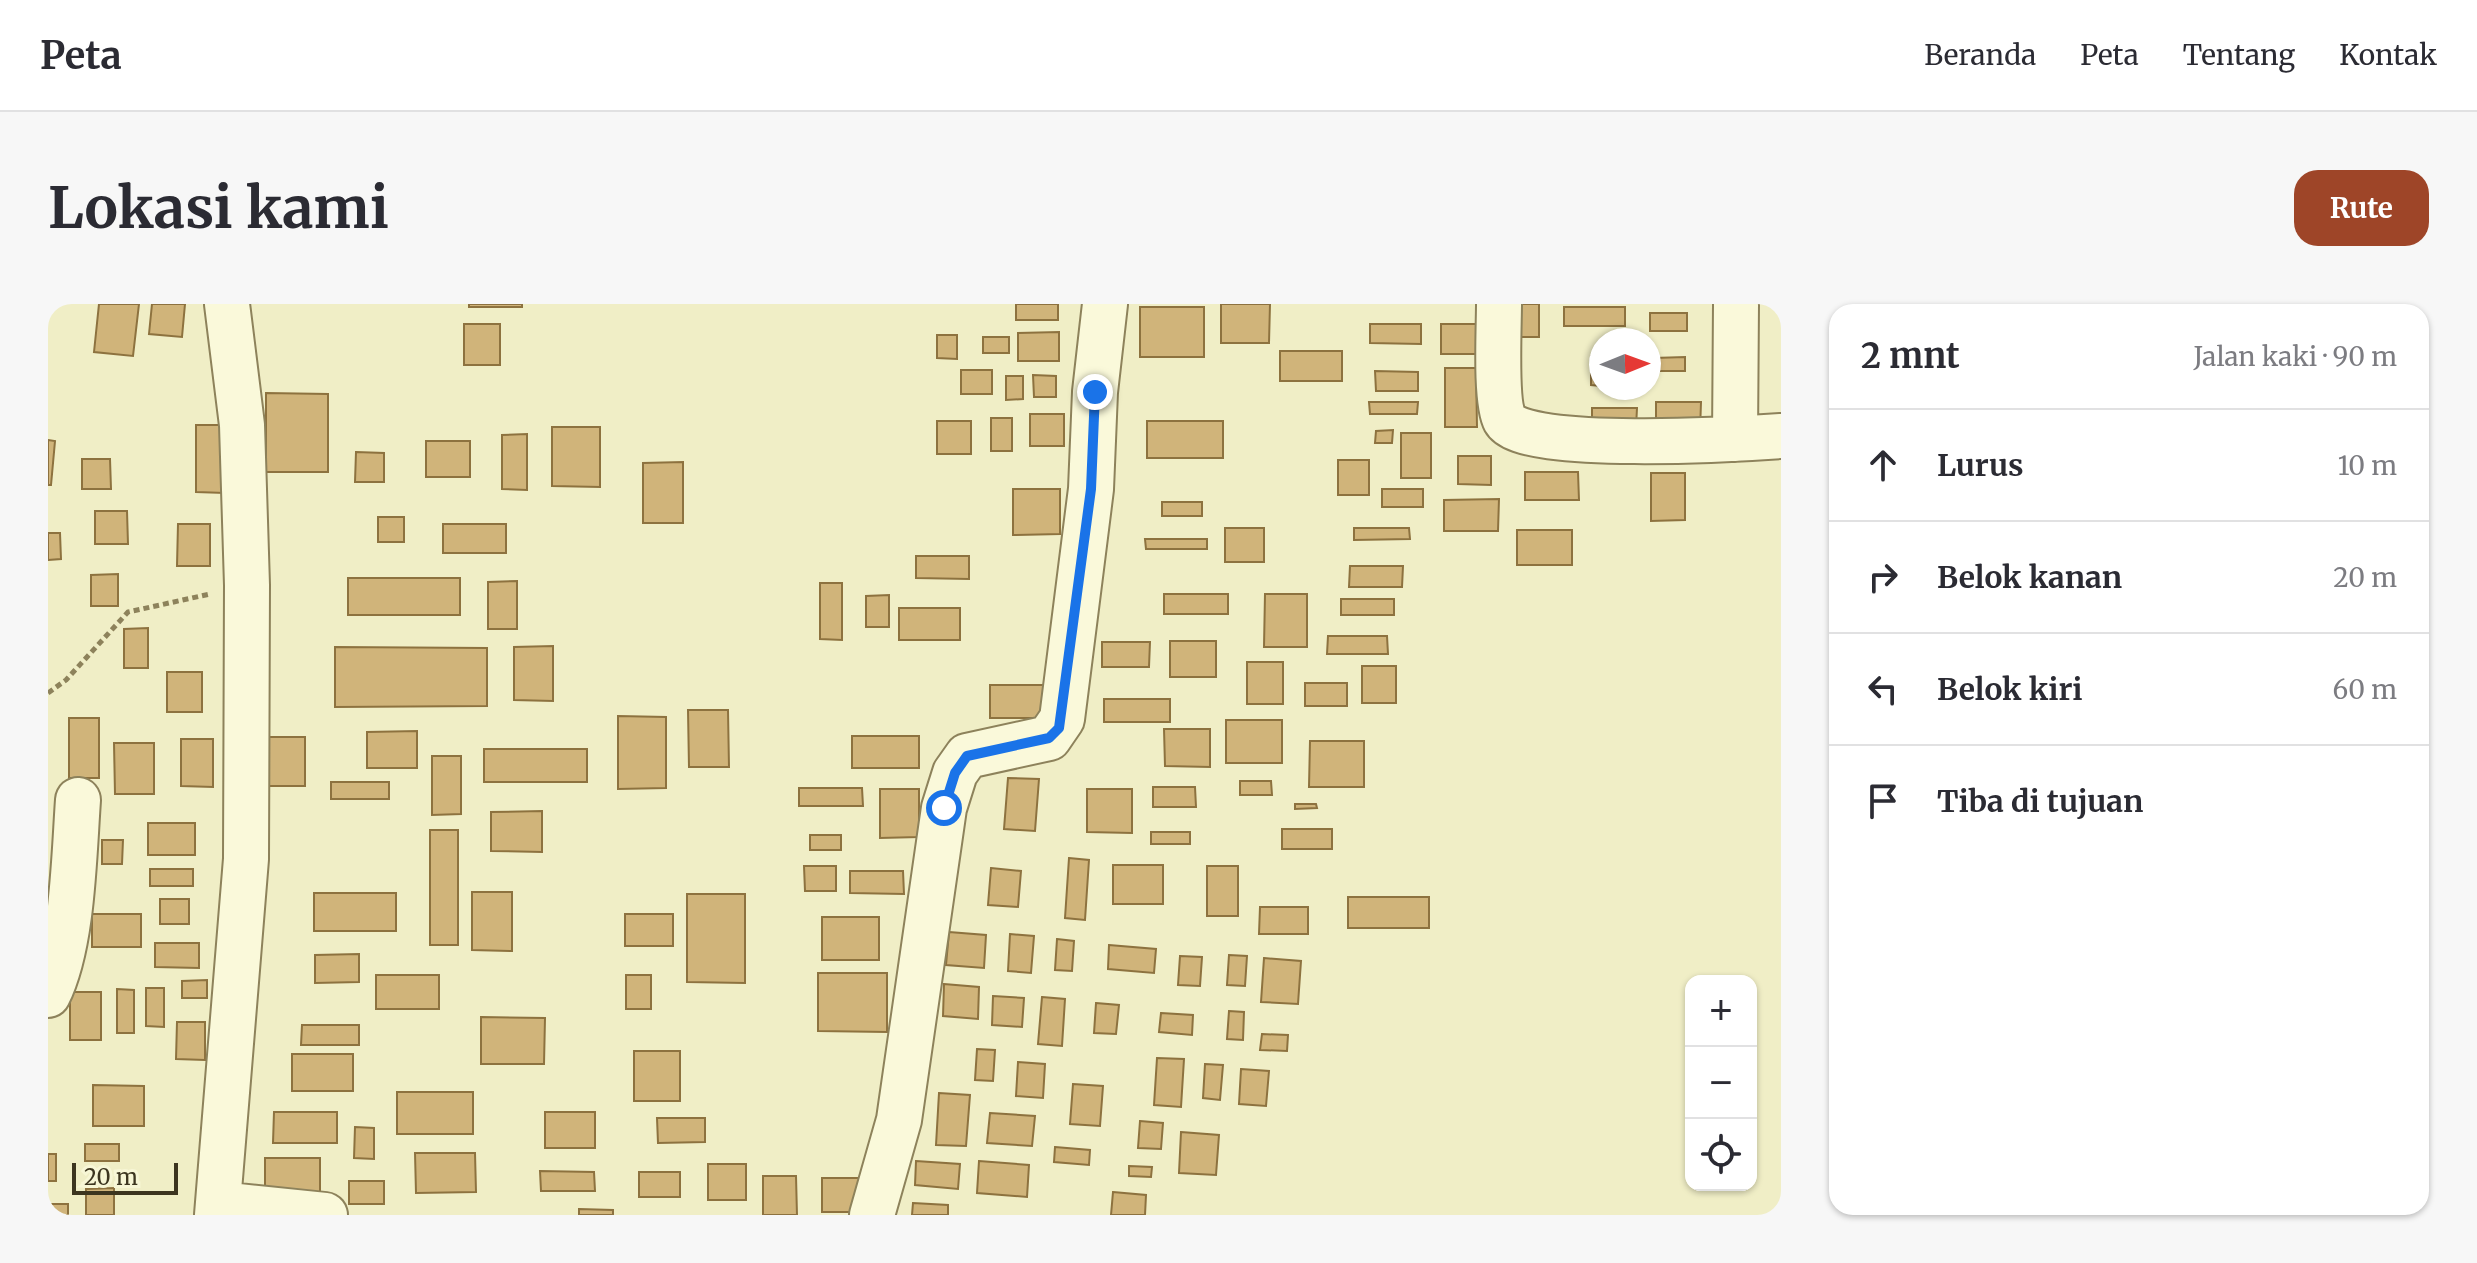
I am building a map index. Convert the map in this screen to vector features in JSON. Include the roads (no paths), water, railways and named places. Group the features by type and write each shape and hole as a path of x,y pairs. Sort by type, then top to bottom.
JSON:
{"street":[{"path":"227,304 242,425 246,586 246,859 218,1209 325,1215"},
{"path":"872,1215 899,1120 944,808 955,773 967,756 1049,738 1059,728 1062,719 1091,489 1095,392 1105,304"},
{"path":"1499,304 1500,403 1505,420 1514,429 1584,441 1781,436"},
{"path":"1735,439 1736,304"},
{"path":"48,995 58,966 71,893 78,800"}]}
